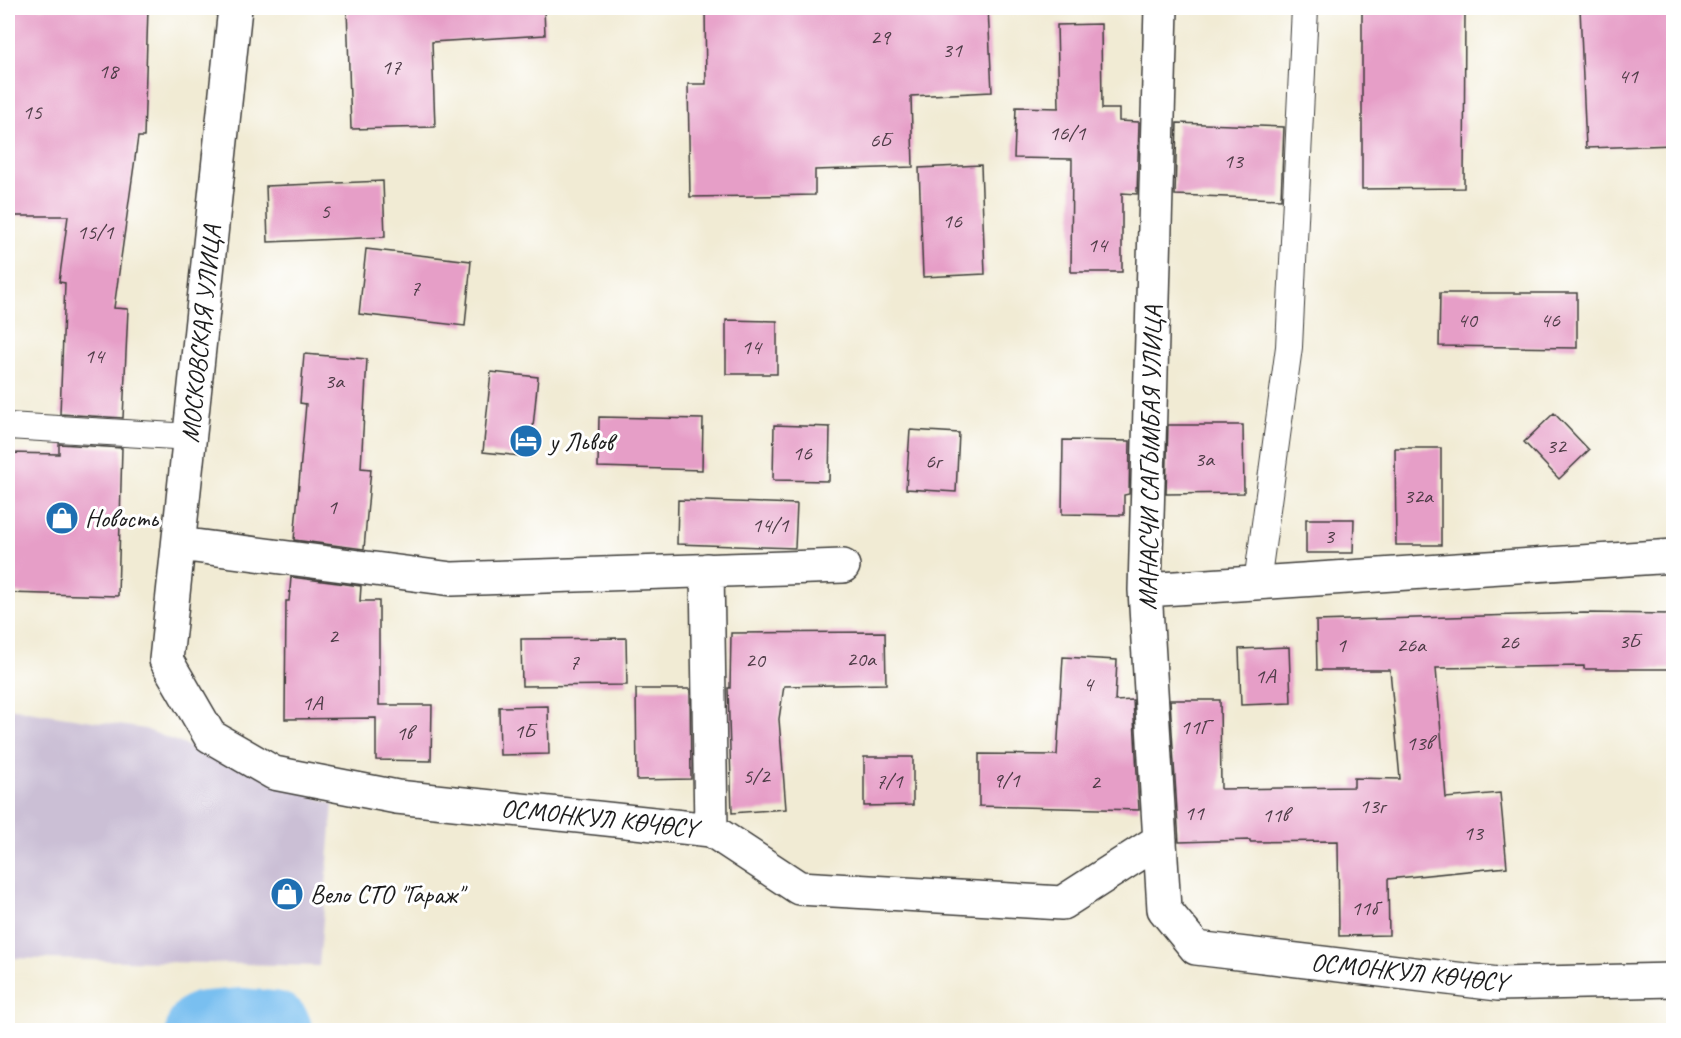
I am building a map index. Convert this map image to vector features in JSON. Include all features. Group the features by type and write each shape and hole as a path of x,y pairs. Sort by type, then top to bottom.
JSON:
{"street":[{"name":"МОСКОВСКАЯ УЛИЦА","path":"166,660 235,8"},
{"name":"МАНАСЧИ САГЫМБАЯ УЛИЦА","path":"1161,8 1145,590 1164,909"},
{"path":"179,544 452,579 843,566"},
{"path":"1145,590 1674,556"},
{"path":"707,570 711,830"},
{"name":"ОСМОНКУЛ КӨЧӨСҮ","path":"166,660 210,736 274,773 397,797 711,830 799,888 1062,903 1160,840"},
{"name":"ОСМОНКУЛ КӨЧӨСҮ","path":"1164,909 1196,948 1498,984 1674,980"}],"lane":[{"path":"1257,583 1288,347 1305,8"},
{"path":"8,426 191,437"}],"shaded area":[{"path":"8,708 145,729 333,804 319,966 8,958"}],"building":[{"path":"8,8 148,8 144,137 138,137 114,308 128,309 123,418 60,414 65,283 59,282 68,216 10,216"},
{"path":"347,8 544,8 545,35 432,42 435,127 351,129"},
{"path":"705,8 988,8 992,92 911,96 913,167 815,170 815,195 690,197 688,84 706,84"},
{"path":"1362,8 1465,8 1464,188 1362,189"},
{"path":"1580,8 1674,8 1674,145 1586,148"},
{"path":"1101,24 1102,109 1119,109 1119,121 1139,122 1137,194 1122,193 1122,272 1071,272 1072,159 1014,158 1016,107 1059,108 1057,25"},
{"path":"1177,123 1284,127 1281,199 1175,195"},
{"path":"981,165 985,274 923,277 919,168"},
{"path":"383,181 385,237 268,242 266,186"},
{"path":"366,249 471,261 465,326 359,314"},
{"path":"1440,293 1577,293 1577,348 1439,346"},
{"path":"726,320 777,321 777,374 726,374"},
{"path":"304,354 367,359 361,468 371,469 364,549 294,540 306,404 300,403"},
{"path":"491,372 538,377 530,457 483,452"},
{"path":"1554,413 1589,450 1559,479 1524,442"},
{"path":"599,417 703,419 702,470 598,467"},
{"path":"774,425 830,427 829,481 773,480"},
{"path":"1168,425 1243,425 1244,493 1166,494"},
{"path":"910,430 959,433 956,492 906,489"},
{"path":"1063,440 1130,441 1129,494 1124,495 1124,515 1062,514"},
{"path":"59,444 122,448 118,596 8,593 8,453 59,454"},
{"path":"1395,448 1441,448 1441,545 1396,545"},
{"path":"678,500 797,504 795,548 677,544"},
{"path":"1306,519 1354,519 1353,553 1306,553"},
{"path":"291,577 361,586 360,601 379,601 379,705 432,705 431,761 376,760 376,718 285,719 286,601 289,601"},
{"path":"1584,613 1674,614 1674,669 1584,669 1584,666 1436,668 1446,798 1500,793 1507,867 1388,879 1389,935 1339,936 1338,841 1179,842 1170,700 1220,700 1221,789 1354,787 1354,778 1400,779 1390,670 1317,670 1316,621"},
{"path":"885,632 886,684 784,686 779,719 786,809 732,813 728,688 730,688 731,633"},
{"path":"626,638 627,685 522,686 521,639"},
{"path":"1289,647 1291,703 1241,705 1239,649"},
{"path":"1063,657 1117,660 1115,701 1133,700 1139,810 979,806 979,754 1057,755"},
{"path":"636,689 690,689 691,779 637,780"},
{"path":"548,706 549,754 500,755 499,707"},
{"path":"864,757 913,757 913,805 864,806"}],"waterway":[{"path":"205,1030 241,1027 273,1030"}],"place":[{"name":"у Львов","path":"526,441"},
{"name":"Новость","path":"62,518"},
{"name":"Вело СТО \"Гараж\"","path":"287,894"}]}
